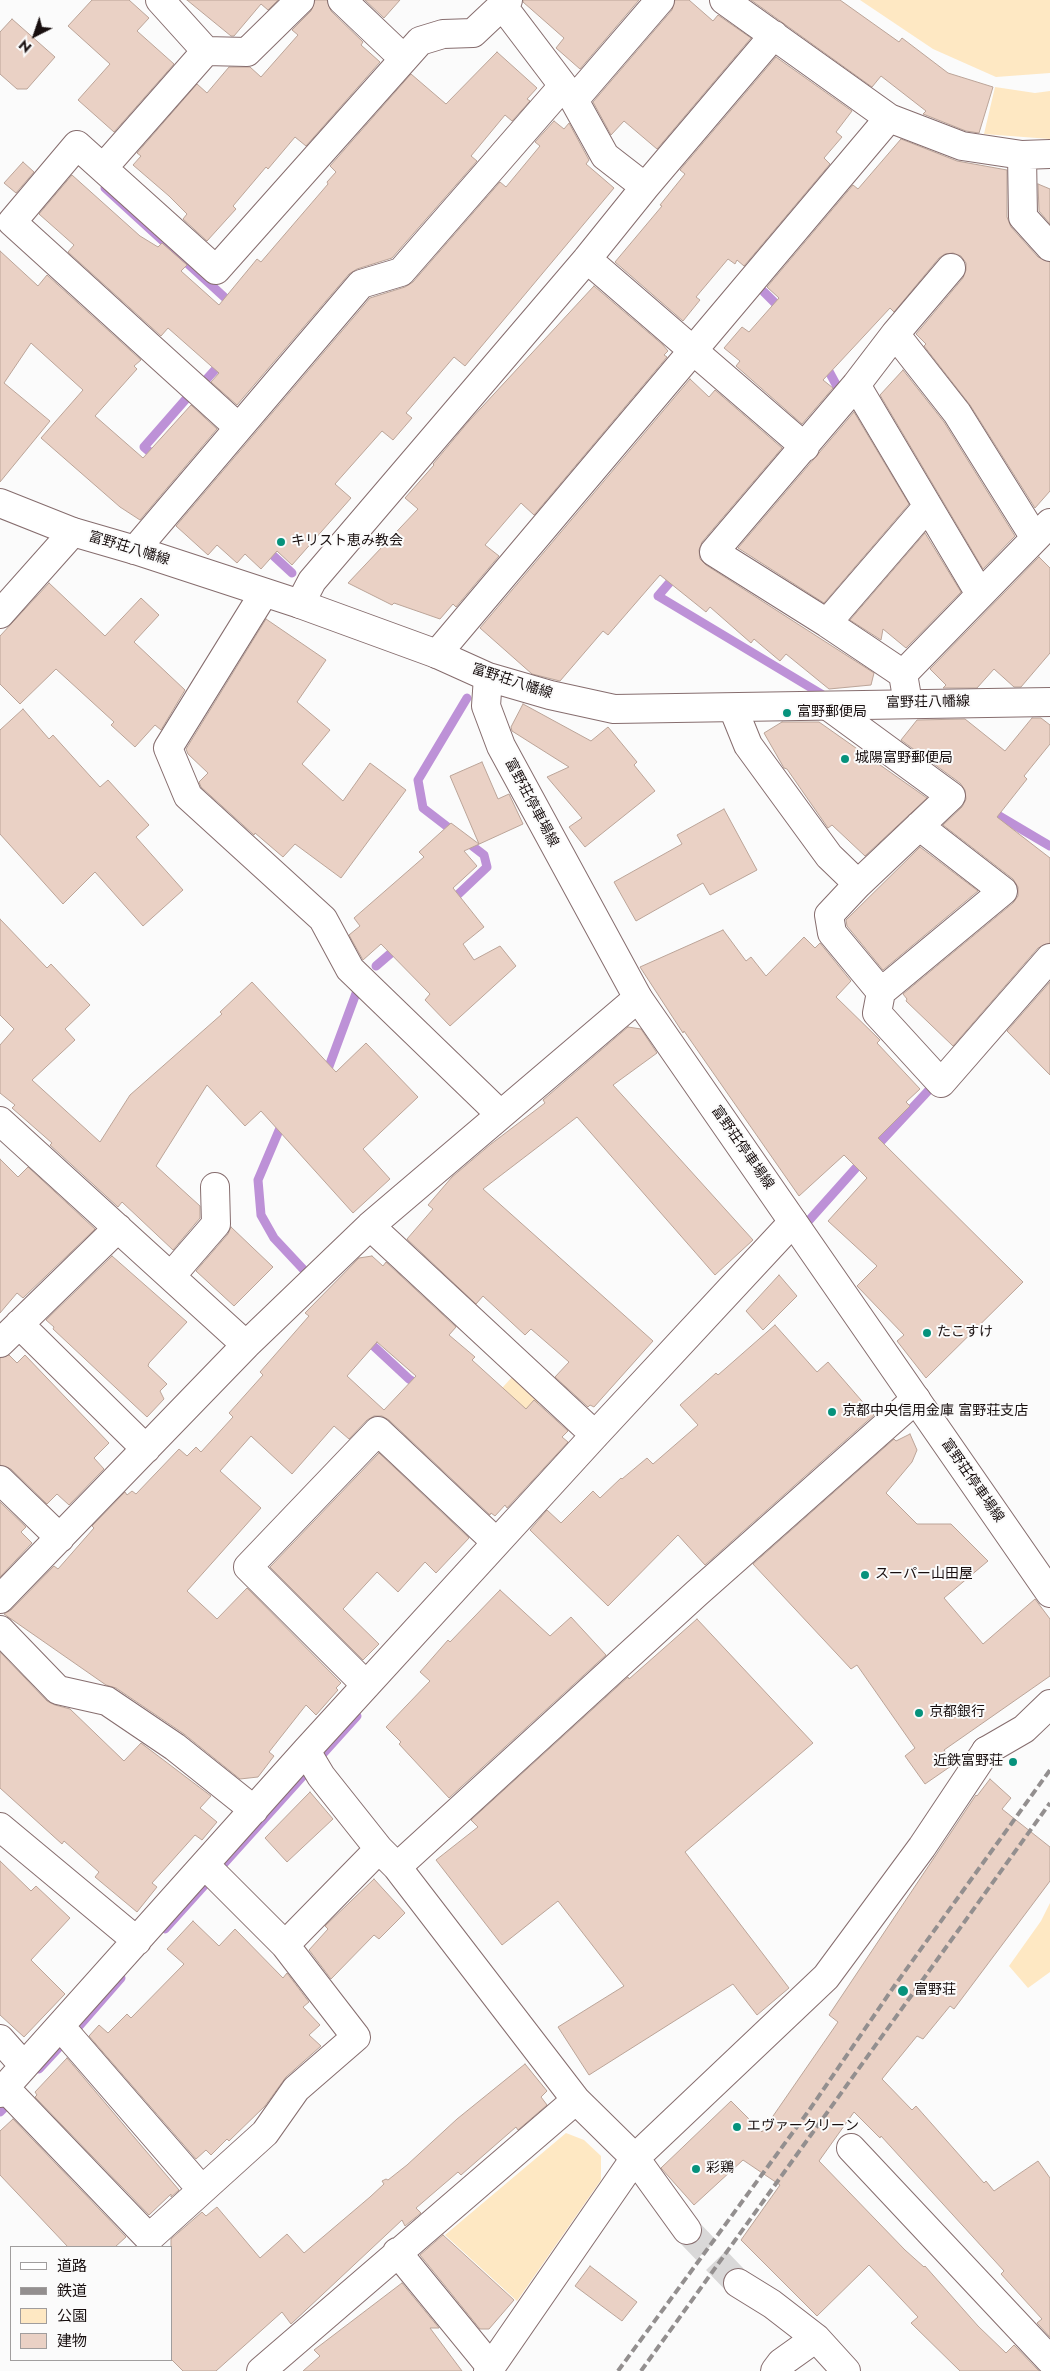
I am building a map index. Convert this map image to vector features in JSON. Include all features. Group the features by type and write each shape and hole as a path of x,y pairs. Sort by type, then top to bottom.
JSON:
{"street":[{"path":"160,0 206,51 247,52 300,0"},
{"path":"342,0 403,58"},
{"path":"134,550 361,284 401,272 568,93 660,0"},
{"path":"724,0 889,118 962,146 1022,155 1050,154"},
{"path":"238,427 12,222 77,146 216,270 420,41 443,34 473,33 505,3 568,93 605,156 645,187"},
{"path":"300,604 312,581 774,35"},
{"path":"103,168 206,51"},
{"path":"437,654 889,118"},
{"path":"1022,155 1023,217 1050,247"},
{"path":"586,259 805,447"},
{"path":"908,703 903,674 827,623 714,552 805,447 895,334 951,268"},
{"path":"895,334 957,413 1043,530 903,674"},
{"path":"856,385 980,594"},
{"name":"富野荘八幡線","path":"0,503 73,532 300,604 437,654 488,677 550,695 614,709 1050,702"},
{"path":"827,623 927,507"},
{"path":"0,614 73,532"},
{"path":"264,593 168,748 188,796 323,919 350,969 500,1114"},
{"name":"富野荘停車場線","path":"488,677 486,706 501,746 638,998 1050,1593"},
{"path":"828,706 951,796 858,884 829,915 832,933 881,992"},
{"path":"733,708 748,745 829,856 858,884"},
{"path":"919,826 1003,891 881,992 877,1013 940,1083 1050,958"},
{"path":"0,1599 246,1345 370,1226 638,998"},
{"path":"4,1132 118,1228 246,1345"},
{"path":"171,1276 216,1224 214,1187"},
{"path":"205,1865 285,1945 356,2037 296,2088 265,2133 149,2238 2,2091 306,1751 496,1542 793,1222"},
{"path":"370,1226 595,1435"},
{"path":"0,1342 118,1228"},
{"path":"19,1324 146,1449"},
{"path":"285,1945 697,1593 916,1399"},
{"path":"366,1685 248,1567 378,1431 496,1542"},
{"path":"0,1480 60,1538"},
{"path":"0,1630 58,1690 107,1701 175,1747 254,1810"},
{"path":"397,2252 489,2369 635,2158 826,1977 922,1847 986,1751 1024,1729 1050,1704"},
{"path":"306,1751 321,1776 388,1858 576,2100 635,2158 688,2230"},
{"path":"0,1827 137,1941"},
{"path":"60,2026 202,2190"},
{"path":"0,2039 24,2066"},
{"path":"261,2371 397,2252 576,2100"},
{"path":"851,2148 1050,2360"},
{"path":"738,2282 772,2304 816,2338 846,2371"},
{"path":"775,2371 781,2363 816,2338"}],"green space":[{"path":"860,0 1050,0 1050,73 996,77 933,49"},
{"path":"995,87 1035,93 1050,91 1050,139 984,134"},
{"path":"512,1377 539,1402 504,1442 476,1417"},
{"path":"1050,1903 1050,1972 1028,1988 1009,1966 1041,1921"},
{"path":"566,2133 584,2140 601,2156 601,2180 517,2301 445,2235"}],"building":[{"path":"92,0 129,0 149,18 137,31 174,64 114,132 78,100 110,64 68,26"},
{"path":"187,0 278,0 268,10 261,4 234,36 231,36"},
{"path":"315,0 327,0 331,11 363,42 361,45 380,62 306,146 295,137 268,169 266,167 233,206 236,209 207,241 183,219 187,214 133,165 141,156 137,153 197,84 207,93 229,67 250,67 261,77 298,35 292,30 311,11"},
{"path":"365,0 400,0 384,18"},
{"path":"523,0 639,0 580,69 556,48 564,38"},
{"path":"675,0 689,0 713,21 718,15 751,38 657,149 624,121 611,135 593,102 672,10"},
{"path":"751,0 840,0 899,42 902,38 948,73 993,87 979,133 966,131 923,114 926,111 881,76 872,87"},
{"path":"12,19 55,57 27,89 17,89 0,74 0,32"},
{"path":"497,52 537,88 527,99 530,101 512,121 505,115 471,156 477,161 392,258 357,269 349,274 237,405 211,382 219,373 168,328 161,336 68,252 74,245 39,214 72,175 140,236 158,247 162,243 187,265 181,271 219,305 257,259 261,262 328,184 327,182 336,172 330,166 411,74 446,104"},
{"path":"776,57 852,111 836,132 842,137 824,158 830,164 744,266 737,260 735,264 728,259 696,297 700,300 683,321 615,262 662,206 660,205 685,174 680,170"},
{"path":"554,121 564,129 569,123 589,160 586,164 614,188 465,366 454,357 406,413 412,418 393,440 382,431 335,484 351,498 292,565 277,551 261,569 245,554 237,563 217,545 208,555 176,526 370,298 405,287 413,282 500,182 506,187 540,146 535,142"},
{"path":"901,139 957,161 1007,170 1007,217 1011,227 1038,257 1050,262 1050,491 1035,508 970,405 924,346 926,344 916,334 963,278 966,263 961,256 953,253 945,254 939,258 894,312 890,308 823,380 833,388 802,424 736,366 740,361 724,348 742,327 749,332 779,298 767,287 853,185 858,189"},
{"path":"23,162 34,172 16,193 4,183"},
{"path":"1038,184 1050,189 1050,224 1039,211"},
{"path":"0,251 38,286 47,275 141,360 134,366 137,369 95,416 143,458 191,405 217,429 140,520 120,507 41,438 83,390 31,343 4,383 50,421 0,482"},
{"path":"594,286 663,345 668,351 664,355 667,357 534,515 521,503 485,545 499,556 456,607 453,604 440,619 394,603 392,605 348,583 418,509 405,498 433,464 469,421"},
{"path":"903,370 944,422 1015,536 983,569 880,395"},
{"path":"690,379 709,397 715,390 782,448 702,542 699,550 700,559 706,565 874,673 871,685 829,689 786,654 780,661 754,639 751,643 710,607 706,612 660,575 608,635 603,631 560,681 532,674 480,628"},
{"path":"854,412 909,504 824,603 738,548"},
{"path":"925,533 961,592 906,648 883,629 881,640 850,620"},
{"path":"1039,557 1050,568 1050,653 1021,687 1014,687 994,669 977,688 943,688 946,685 930,669"},
{"path":"49,583 105,636 141,598 159,615 134,642 185,690 161,730 155,725 135,747 111,725 114,722 56,669 20,704 0,684 0,636"},
{"path":"266,619 326,660 297,702 330,730 302,764 343,801 370,763 406,790 341,878 295,844 283,857 255,833 254,835 201,787 199,782 208,773 188,754 186,749"},
{"path":"523,704 591,741 608,727 637,762 634,765 655,791 585,847 569,827 582,818 547,777 569,767 512,731 511,727"},
{"path":"23,709 49,739 53,735 100,787 108,780 149,825 136,837 183,890 143,926 95,872 63,904 0,834 0,730"},
{"path":"1032,718 1041,718 1050,725 1050,744 1024,776 1027,779 997,817 1050,858 1050,943 1038,948 953,1046 906,1001 907,999 903,994 1013,903 1018,896 1018,887 1013,879 943,825 962,807 966,799 965,790 960,783 901,740 917,720 965,719 1005,751"},
{"path":"782,722 819,722 927,798 865,856 832,825 828,828 787,769 784,768 764,733"},
{"path":"482,762 498,799 509,794 523,824 464,851 477,866 453,888 484,927 463,944 474,960 500,946 516,966 450,1026 425,1000 430,994 381,944 363,960 349,935 360,926 354,918 424,857 419,852 451,823 479,844 450,776"},
{"path":"724,809 757,870 710,895 703,883 636,921 614,882 682,844 677,835"},
{"path":"920,847 978,891 883,970 847,926 846,920"},
{"path":"0,919 47,968 51,964 90,1005 65,1029 75,1040 32,1080 100,1142 130,1095 222,1014 220,1012 252,982 336,1072 366,1043 418,1097 363,1149 390,1179 353,1213 261,1111 245,1126 207,1085 156,1166 200,1206 200,1218 173,1250 122,1202 118,1207 50,1145 52,1143 12,1108 15,1105 0,1093 0,1045 14,1029 0,1015"},
{"path":"723,930 746,961 751,957 766,976 804,937 815,948 820,943 851,981 836,997 880,1040 877,1043 920,1089 906,1102 910,1106 878,1138 1023,1282 926,1378 897,1341 904,1335 857,1286 877,1266 828,1221 867,1178 844,1155 799,1196 684,1031 683,1033 640,967"},
{"path":"1050,982 1050,1075 1007,1031"},
{"path":"628,1027 641,1029 657,1053 613,1085 753,1240 715,1275 577,1117 483,1189 653,1341 594,1407 590,1405 588,1407 555,1377 569,1362 531,1329 525,1335 483,1296 476,1304 407,1239 433,1209 428,1205 452,1177 491,1144 545,1103 543,1100"},
{"path":"0,1159 18,1177 28,1167 95,1229 23,1298 17,1293 0,1313"},
{"path":"231,1227 273,1267 234,1306 196,1271 228,1234"},
{"path":"112,1256 187,1322 149,1363 148,1366 167,1384 160,1391 164,1399 147,1417 53,1329 54,1327 46,1320"},
{"path":"372,1256 383,1266 386,1262 456,1327 449,1335 475,1357 472,1360 526,1409 534,1400 568,1431 562,1437 568,1442 507,1508 505,1505 495,1516 491,1513 490,1515 389,1420 382,1416 374,1416 367,1420 349,1439 334,1426 292,1474 251,1436 220,1471 261,1508 187,1591 217,1619 247,1588 341,1683 336,1688 338,1690 316,1715 306,1705 269,1752 274,1756 258,1777 240,1779 184,1734 116,1688 106,1685 4,1614 11,1610 54,1566 58,1569 94,1528 92,1526 125,1492 127,1495 132,1491 136,1494 179,1449 187,1456 196,1447 201,1452 233,1417 229,1413 263,1375 260,1372 309,1316 305,1313 359,1258","holes":["377,1342 416,1376 384,1410 347,1376"]},
{"path":"779,1275 797,1296 763,1330 746,1311"},
{"path":"775,1325 817,1372 828,1362 874,1415 705,1565 678,1535 608,1606 530,1530 547,1510 561,1523 593,1491 600,1498 621,1478 647,1458 653,1464 698,1425 680,1405 716,1373 718,1375"},
{"path":"9,1355 17,1363 25,1355 109,1443 94,1458 104,1469 69,1505 57,1494 47,1504 11,1469 0,1465 0,1358"},
{"path":"910,1434 917,1450 912,1462 886,1493 917,1524 951,1524 988,1561 944,1598 983,1644 1035,1599 1050,1619 1050,1676 944,1750 954,1764 925,1784 905,1756 915,1748 857,1665 851,1669 753,1564 894,1439 896,1441"},
{"path":"379,1453 469,1538 436,1573 425,1562 398,1592 377,1572 343,1609 379,1644 363,1660 270,1567"},
{"path":"0,1502 26,1527 21,1532 32,1543 0,1577"},
{"path":"500,1590 550,1636 571,1617 606,1655 449,1798 399,1744 401,1742 386,1727 430,1681 420,1672 448,1640 450,1642"},
{"path":"697,1619 813,1743 685,1852 789,1988 757,2015 733,1984 589,2075 558,2027 624,1986 558,1901 502,1945 436,1860 478,1827 471,1820 628,1677 629,1679"},
{"path":"0,1652 47,1701 70,1709 124,1761 141,1743 211,1796 200,1808 217,1822 202,1840 195,1835 152,1883 157,1887 137,1912 95,1877 99,1872 64,1841 62,1844 0,1788"},
{"path":"990,1779 1011,1798 1002,1809 1050,1847 1050,1881 954,2009 950,2006 923,2039 917,2036 882,2079 912,2110 916,2106 984,2183 986,2181 994,2191 1038,2161 1050,2178 1050,2337 1037,2323 1042,2319 1001,2274 1004,2271 881,2136 880,2138 854,2112 819,2161 905,2250 925,2266 978,2326 1006,2353 1014,2345 1039,2371 960,2371 911,2323 918,2317 869,2265 817,2316 741,2240 780,2185 743,2160 694,2205 661,2168 731,2101 762,2132 838,2022 829,2015 976,1795"},
{"path":"310,1792 333,1819 287,1862 265,1838"},
{"path":"0,1861 31,1891 36,1886 70,1918 31,1960 65,1994 24,2037 0,2015"},
{"path":"374,1879 405,1913 379,1939 374,1935 331,1979 309,1950 328,1929 325,1926"},
{"path":"193,1921 219,1946 235,1929 283,1978 287,1973 309,2002 303,2007 320,2025 309,2035 321,2046 286,2077 265,2106 229,2141 227,2139 211,2155 206,2150 196,2159 89,2036 99,2025 108,2033 127,2014 131,2018 184,1964 167,1949"},
{"path":"67,2058 179,2190 171,2197 171,2194 149,2215 35,2097 37,2095 35,2092"},
{"path":"525,2064 547,2091 541,2097 547,2105 518,2130 516,2127 461,2175 458,2172 416,2208 421,2213 405,2226 402,2220 291,2324 282,2312 216,2371 183,2371 172,2360 171,2239 202,2212 206,2216 217,2207 260,2258 287,2234 304,2253 370,2197 384,2184 382,2181 388,2180 407,2165 457,2119"},
{"path":"13,2119 126,2237 116,2246 67,2246 0,2175 0,2131"},
{"path":"443,2235 514,2300 489,2329 480,2329 420,2255"},
{"path":"590,2266 637,2302 622,2321 575,2286"},
{"path":"402,2283 439,2328 430,2328 462,2371 303,2371 320,2356 314,2350"}],"waterway":[{"path":"105,188 234,306"},
{"path":"764,292 783,311"},
{"path":"204,382 222,362"},
{"path":"825,364 839,390 834,396"},
{"path":"158,459 144,447 186,399"},
{"path":"265,548 292,573"},
{"path":"676,575 658,596 823,695"},
{"path":"449,903 487,867 484,855 423,808 418,780 467,698"},
{"path":"989,810 1050,846"},
{"path":"376,966 398,947"},
{"path":"324,1073 328,1069 358,988"},
{"path":"874,1149 928,1091"},
{"path":"283,1121 258,1180 261,1215 274,1238 303,1269"},
{"path":"804,1226 863,1160"},
{"path":"366,1339 409,1379 420,1386"},
{"path":"165,1929 357,1716"},
{"path":"73,2033 121,1978"},
{"path":"39,2069 64,2042"},
{"path":"0,2112 9,2103"}],"tunnel":[{"path":"687,2230 738,2283"}],"railway":[{"path":"618,2371 810,2109 895,1985 1050,1770"},
{"path":"641,2371 1050,1803"}],"place":[{"name":"キリスト恵み教会","path":"281,542"},
{"name":"富野郵便局","path":"787,713"},
{"name":"城陽富野郵便局","path":"845,759"},
{"name":"たこすけ","path":"927,1333"},
{"name":"京都中央信用金庫 富野荘支店","path":"832,1412"},
{"name":"スーパー山田屋","path":"865,1575"},
{"name":"京都銀行","path":"919,1713"},
{"name":"近鉄富野荘","path":"1013,1762"},
{"name":"富野荘","path":"903,1991"},
{"name":"エヴァークリーン","path":"737,2127"},
{"name":"彩鶏","path":"696,2169"}]}
